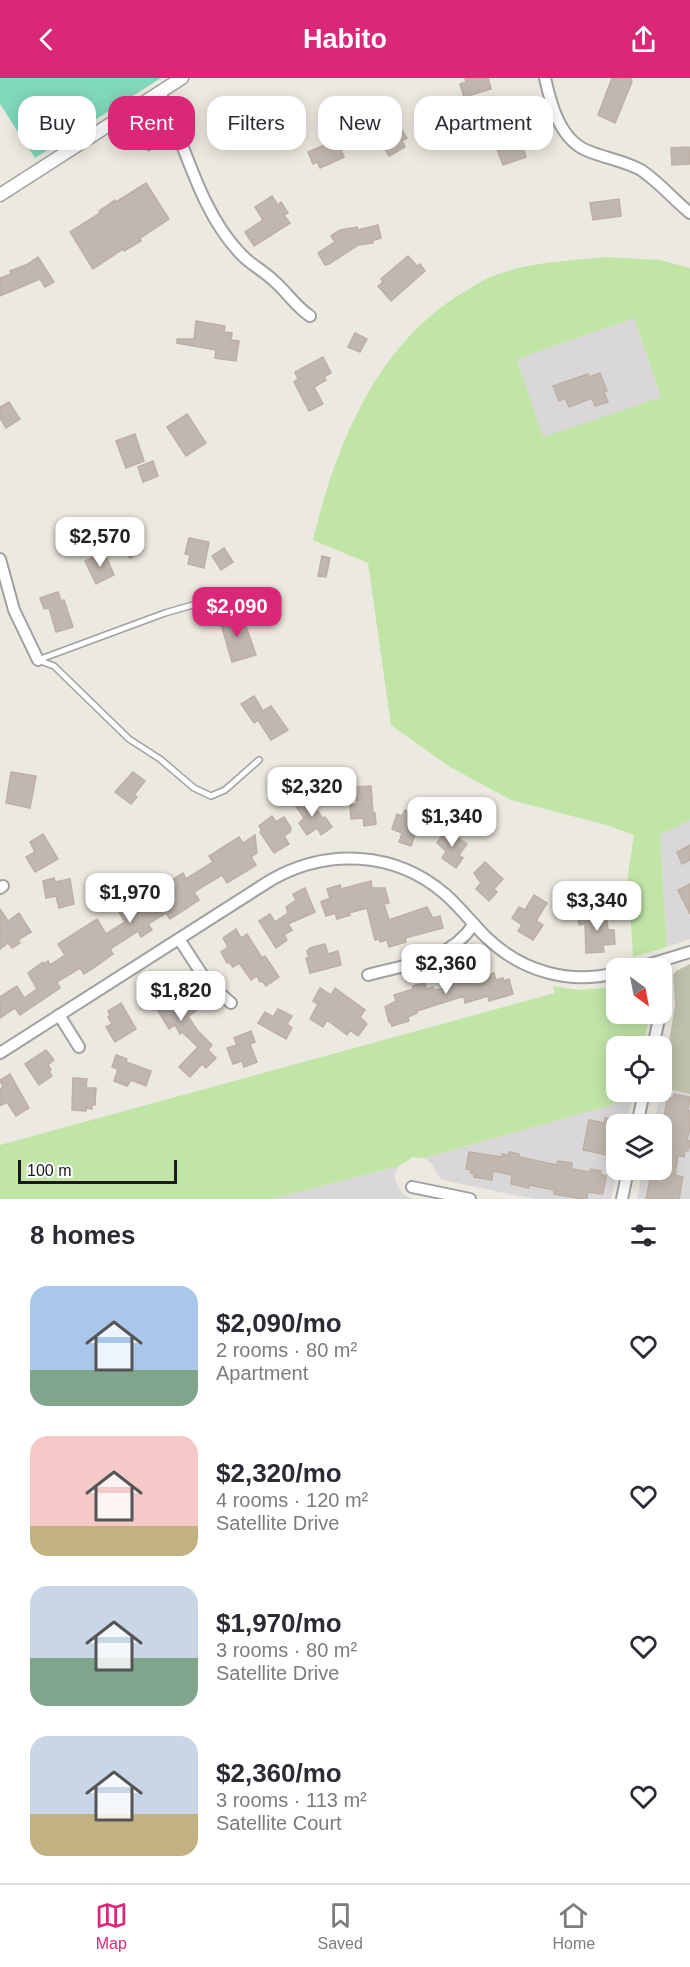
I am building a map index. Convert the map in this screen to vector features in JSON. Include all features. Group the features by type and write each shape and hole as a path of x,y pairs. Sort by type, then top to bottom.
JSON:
{"street":[{"path":"155,96 182,78"},
{"path":"545,78 553,110 575,144 586,151 640,170 690,213"},
{"path":"160,93 202,192 223,232 251,264 273,280 300,310 310,316"},
{"path":"0,195 108,126"},
{"path":"0,559 15,610 38,660"},
{"path":"0,1053 282,874 309,864 337,858 377,861 414,873 447,895 501,949 531,968 570,977 590,978 606,975"},
{"path":"368,975 446,952 467,934 474,924"},
{"path":"179,939 207,982 231,1003"},
{"path":"672,959 690,952"},
{"path":"59,1015 79,1047"},
{"path":"622,1199 626,1180"},
{"path":"412,1187 470,1199"}],"lane":[{"path":"38,660 165,613 217,598"},
{"path":"38,660 54,666 129,739 160,759 194,788 211,796 225,790 259,760"}],"shaded area":[{"path":"634,318 661,397 543,438 517,359"},
{"path":"690,820 690,939 667,947 660,835"},
{"path":"690,964 690,1094 672,1090 672,1036 670,1036 675,1005 673,975"},
{"path":"672,1090 690,1094 690,1199 637,1199 641,1180 672,1180 672,1114 656,1114 659,1102 672,1102"},
{"path":"621,1102 631,1102 629,1114 606,1114 606,1180 615,1180 611,1199 534,1199 447,1181 440,1178 431,1163 424,1158"},
{"path":"399,1166 395,1173 395,1181 403,1194 412,1199 271,1199"}],"green space":[{"path":"0,78 161,78 133,96 108,96 108,112 96,119 96,96 18,96 18,132 0,104"},
{"path":"30,150 48,150 35,158"},
{"path":"605,257 660,260 690,268 690,820 660,835 667,947 633,957 628,874 634,835 606,825 511,800 450,767 391,725 368,563 313,540 334,467 348,432 386,366 409,336 437,310 490,277 534,265","holes":["634,318 661,397 543,437 517,359"]},
{"path":"553,986 578,990 606,988 606,1024 648,1024 645,1036 606,1036 606,1102 621,1102 424,1158 413,1157 399,1166 271,1199 0,1199 0,1145 555,993"}],"building":[{"path":"465,78 488,78 491,89 464,96 460,84 466,82"},
{"path":"612,78 631,78 632,82 615,123 598,115"},
{"path":"402,130 407,138 402,141"},
{"path":"689,147 690,164 672,165 671,148"},
{"path":"318,148 318,150 341,150 344,157 320,168 317,162 313,164 308,152"},
{"path":"385,150 400,150 389,156"},
{"path":"497,150 524,150 526,157 503,165"},
{"path":"146,183 169,219 140,238 141,241 124,251 123,249 93,269 70,232 100,213 99,211 115,200 116,202"},
{"path":"272,196 278,205 281,202 288,213 284,215 290,223 254,246 245,232 263,220 255,207"},
{"path":"619,199 621,216 593,220 590,203"},
{"path":"378,225 381,238 372,241 373,243 358,245 325,265 318,253 335,242 331,236 340,230 357,227 358,230"},
{"path":"408,256 417,266 420,264 425,271 391,301 378,286 383,282 381,279"},
{"path":"38,257 54,282 45,287 40,279 0,296 0,278 11,274 10,271"},
{"path":"196,321 225,326 224,332 232,333 231,340 239,341 236,361 215,358 216,350 177,343 177,339 194,339"},
{"path":"355,333 367,339 360,352 348,347"},
{"path":"323,357 331,373 324,377 326,380 314,387 323,404 309,411 294,382 298,379 295,372"},
{"path":"600,373 607,391 604,392 608,402 595,406 592,398 569,407 565,398 559,401 553,386 588,374 589,377"},
{"path":"9,402 20,419 6,428 0,418 0,407"},
{"path":"187,414 206,443 186,456 167,427"},
{"path":"135,434 144,461 126,468 116,441"},
{"path":"153,461 158,476 143,482 138,467"},
{"path":"189,538 209,542 204,568 188,564 190,555 185,554"},
{"path":"135,540 142,551 130,558 123,547"},
{"path":"224,548 233,562 221,570 212,556"},
{"path":"104,552 114,575 96,584 85,561"},
{"path":"322,556 330,558 326,577 318,576"},
{"path":"58,592 61,601 64,600 73,627 56,632 49,608 44,609 40,598"},
{"path":"231,614 233,622 243,618 256,655 232,662 219,617"},
{"path":"254,696 263,711 271,706 288,730 271,740 258,720 254,723 241,704"},
{"path":"11,772 36,776 30,808 6,803"},
{"path":"133,772 145,781 134,795 137,797 131,804 115,792"},
{"path":"371,786 376,824 364,826 363,818 351,819 350,805 357,804 355,787"},
{"path":"308,796 323,819 325,817 332,827 321,835 317,828 307,835 299,823 304,818 295,805"},
{"path":"411,808 423,812 411,846 399,842 402,833 392,829 397,814 402,816 405,810 409,813"},
{"path":"272,816 276,822 284,817 291,828 290,832 284,836 289,844 274,853 260,832 262,831 259,826"},
{"path":"446,830 467,844 459,855 463,858 456,868 442,858 446,851 437,843"},
{"path":"43,834 58,859 35,872 26,857 35,852 30,842"},
{"path":"255,835 257,853 251,857 256,865 227,883 222,875 194,892 199,900 181,912 170,919 166,913 148,924 152,930 141,937 138,931 110,949 113,954 84,974 80,968 57,982 60,988 20,1015 15,1008 0,1018 0,997 17,986 24,998 37,989 28,973 43,962 44,964 48,961 50,965 65,955 58,944 97,919 106,934 125,922 116,907 129,899 138,913 153,904 144,889 158,881 161,887 183,873 186,879 213,862 209,856 239,837 243,843"},
{"path":"690,845 690,860 682,864 677,852"},
{"path":"485,862 503,879 494,889 497,892 489,901 476,889 481,883 474,873"},
{"path":"54,878 55,882 70,879 74,904 59,908 56,896 46,898 43,881"},
{"path":"371,881 372,888 385,888 389,903 384,904 389,920 427,907 433,918 440,916 443,928 405,938 406,942 389,947 387,940 380,942 380,939 375,940 367,908 337,919 335,913 326,916 321,902 330,898 327,889 340,885 341,889"},
{"path":"690,884 690,914 678,890"},
{"path":"305,888 315,912 288,924 292,930 284,935 287,940 276,948 259,921 270,914 275,922 288,913 286,907 296,900 293,894"},
{"path":"534,895 547,903 536,921 543,925 533,940 518,931 522,925 512,918 519,907 525,910"},
{"path":"0,909 8,921 19,913 31,932 18,940 20,943 12,948 8,943 0,949"},
{"path":"606,913 608,930 614,930 615,944 603,945 604,952 586,953 585,924 579,925 578,916"},
{"path":"236,929 241,938 247,934 262,958 265,956 279,977 266,986 257,976 251,980 239,963 233,967 229,962 227,963 221,952 228,947 223,938"},
{"path":"325,944 328,954 338,951 341,965 310,973 306,958 309,958 307,951"},
{"path":"470,969 473,981 494,973 496,980 509,979 513,994 489,1001 488,996 465,1003 464,996 417,1011 408,1017 409,1021 392,1026 389,1022 385,1007 396,1001 394,995 425,983 426,989 451,987 450,984 460,981 458,973"},
{"path":"163,977 168,985 177,980 196,1011 188,1016 197,1030 212,1045 208,1050 216,1058 206,1068 202,1064 190,1077 179,1067 198,1047 182,1032 180,1034 175,1025 169,1029 149,996 154,993 150,985"},
{"path":"320,988 331,995 335,988 365,1010 360,1017 367,1024 358,1036 350,1030 347,1035 327,1020 323,1027 310,1019 318,1004 313,1001"},
{"path":"121,1003 136,1029 115,1042 106,1027 112,1024 108,1011"},
{"path":"278,1009 292,1016 287,1024 292,1028 286,1039 258,1023 265,1012 273,1017"},
{"path":"251,1031 255,1042 250,1044 257,1062 244,1067 242,1061 233,1064 227,1048 237,1045 234,1038"},
{"path":"46,1050 54,1060 48,1065 52,1076 39,1085 25,1064"},
{"path":"116,1055 127,1059 126,1062 151,1071 146,1086 131,1080 127,1086 114,1081 118,1069 112,1067"},
{"path":"10,1074 29,1108 16,1116 7,1102 0,1106 0,1089 3,1087 0,1080"},
{"path":"73,1078 87,1079 86,1088 96,1088 95,1105 92,1104 92,1109 72,1110"},
{"path":"674,1094 690,1097 688,1110 690,1111 690,1127 687,1140 690,1144 684,1157 678,1155 675,1175 683,1177 679,1199 646,1199 650,1180 672,1180 672,1114 664,1114 667,1102 672,1102"},
{"path":"606,1118 606,1155 583,1150 589,1120 604,1123"},
{"path":"469,1152 502,1157 502,1154 509,1155 509,1152 519,1154 519,1157 557,1165 558,1161 572,1163 572,1169 601,1171 600,1174 606,1176 602,1194 588,1192 587,1199 583,1199 554,1194 554,1190 511,1184 512,1175 493,1171 492,1180 474,1177 474,1174 470,1173 471,1170 466,1169"}]}
